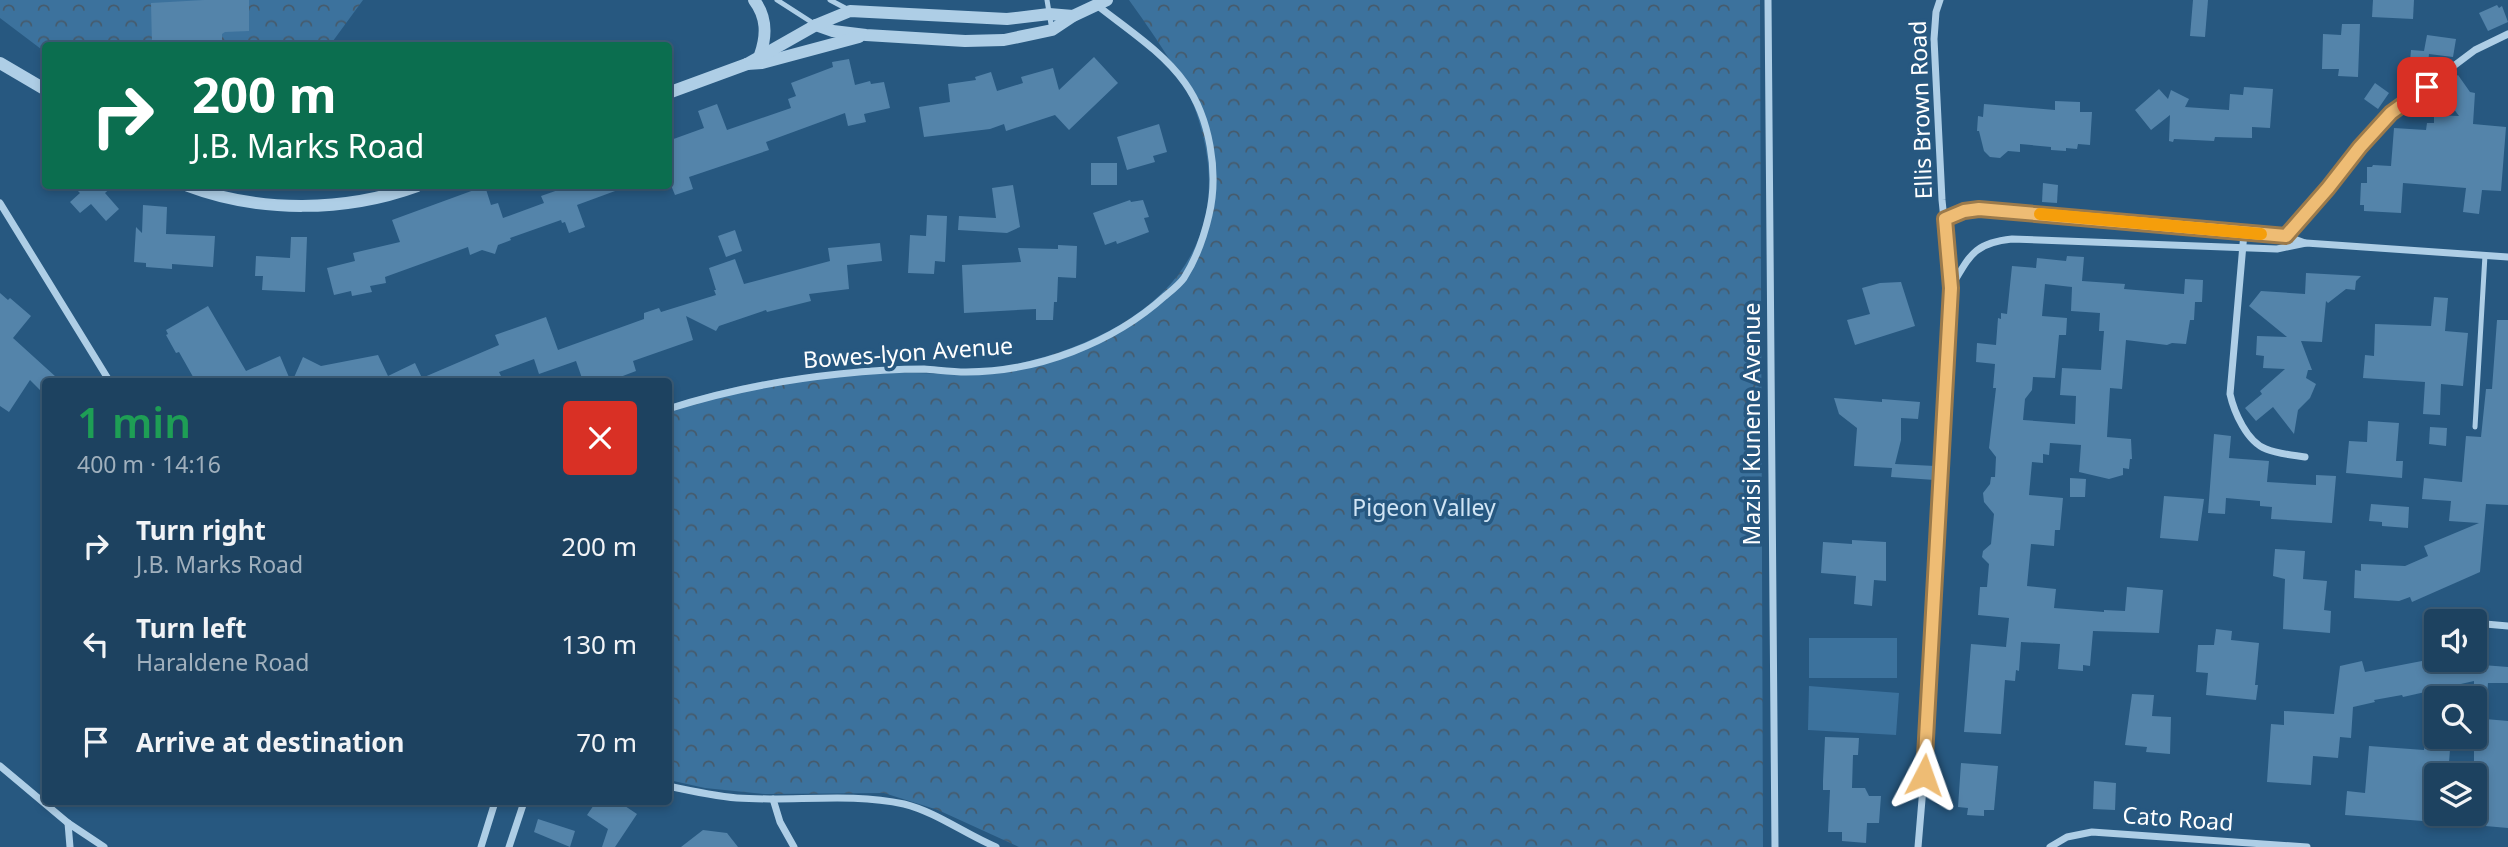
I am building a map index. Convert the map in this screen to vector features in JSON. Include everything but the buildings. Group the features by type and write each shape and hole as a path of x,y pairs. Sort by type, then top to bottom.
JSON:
{"street":[{"path":"754,0 760,7 764,21 765,34 760,55"},
{"name":"Mazisi Kunene Avenue","path":"1768,0 1774,847"},
{"name":"Ellis Brown Road","path":"1918,847 1926,752 1951,288 1934,39 1936,12 1940,0"},
{"path":"816,24 833,31 866,35 965,41 1004,40 1052,30 1073,16 1102,3"},
{"name":"Bowes-lyon Avenue","path":"672,408 778,382 840,374 922,369 967,372 1012,367 1054,357 1102,340 1124,327 1144,315 1183,280 1204,237 1213,200 1212,158 1203,118 1185,83 1102,3"},
{"path":"672,92 747,64 816,24 850,11 1007,19 1049,14 1073,16"},
{"path":"2277,248 2391,113 2475,50 2508,34"},
{"path":"747,64 762,63 866,35"},
{"path":"0,63 42,88"},
{"path":"196,189 250,202 306,206 352,202 409,189"},
{"path":"0,203 108,378"},
{"path":"1945,219 1964,211 1987,209 2286,236 2306,243"},
{"path":"2244,233 2230,394 2232,405 2243,425 2260,446 2305,457"},
{"path":"1951,288 1978,247 1994,241 2012,239 2277,248 2306,243 2508,257"},
{"path":"2487,624 2508,626"},
{"path":"0,766 42,801"},
{"path":"672,787 706,795 871,800 904,805 920,810 979,843 996,847"},
{"path":"773,799 780,822 794,847"},
{"path":"47,805 104,847"},
{"path":"481,847 494,805"},
{"path":"509,847 523,805"},
{"path":"68,823 70,847"},
{"name":"Cato Road","path":"2050,847 2067,837 2092,832 2307,847"}],"lane":[{"path":"777,0 816,24"},
{"path":"830,0 850,11"},
{"path":"1048,0 1052,30"},
{"path":"2475,427 2485,255"}],"green space":[{"path":"0,0 363,0 332,42 42,42 42,50 0,18"},
{"name":"Pigeon Valley","path":"1129,0 1760,0 1763,847 1019,847 938,810 884,793 765,794 705,788 672,781 672,405 745,385 804,375 972,372 1025,362 1075,346 1121,324 1159,296 1188,260 1205,217 1208,167 1195,109 1183,82"},
{"path":"1809,638 1897,638 1897,678 1809,678"},
{"path":"1809,686 1899,693 1896,735 1808,730"}],"slow traffic":[{"path":"2040,214 2261,234"}],"route":[{"path":"1924,775 1951,288 1945,219 1964,211 1979,209 2286,236 2391,113 2427,87"}]}
